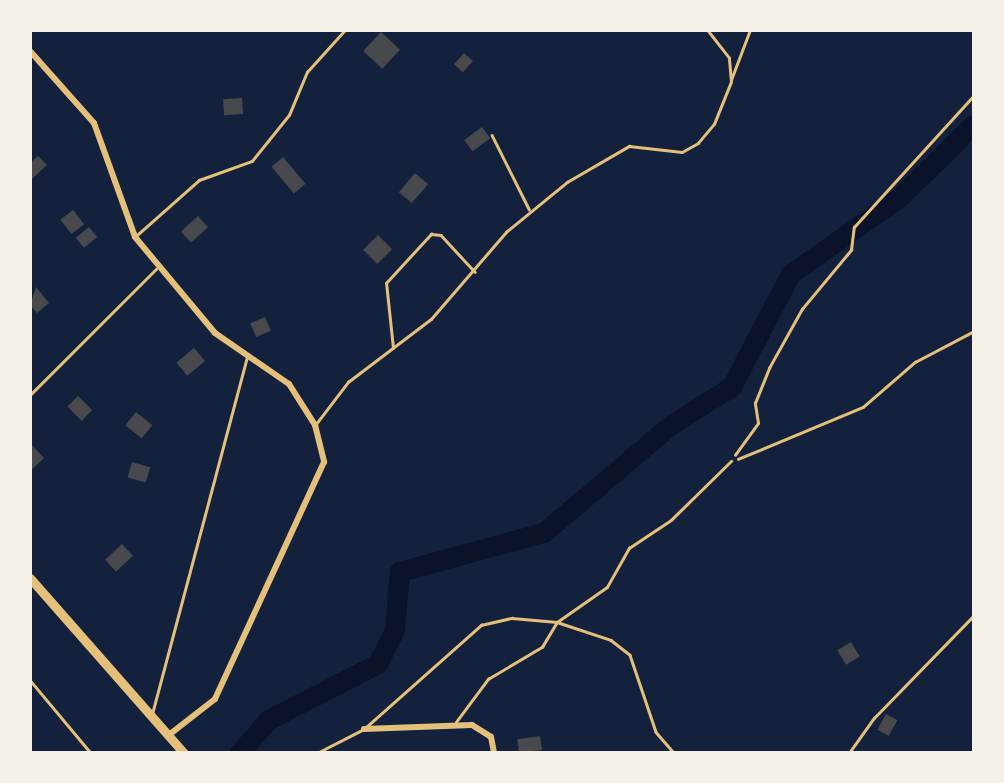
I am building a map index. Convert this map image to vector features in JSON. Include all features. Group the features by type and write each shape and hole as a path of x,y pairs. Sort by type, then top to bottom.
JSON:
{"main road":[{"path":"30,578 184,753"}],"street":[{"path":"30,51 94,123 135,237 215,332 289,384 315,425 324,462 318,485 216,699 168,736"},
{"path":"364,729 456,724 484,730 494,753"}],"lane":[{"path":"135,237 199,180 252,161 289,115 307,72 345,30"},
{"path":"707,30 729,58 730,82"},
{"path":"315,425 348,382 393,348 476,273 530,210 612,152 629,146 682,152 698,143 714,124 750,30"},
{"path":"492,135 530,210"},
{"path":"393,348 386,283 431,234 442,234 476,273"},
{"path":"30,395 158,268"},
{"path":"150,716 162,696 161,663 191,586 248,356"},
{"path":"456,724 488,679 542,647 557,622 606,588 629,548 671,520 732,461"},
{"path":"849,753 874,718 974,615"},
{"path":"317,753 364,729 481,625 512,618 557,622 630,655 656,732 674,753"},
{"path":"30,680 91,753"}],"path":[{"path":"732,461 758,423 755,404 769,368 802,309 851,250 854,227 974,94"},
{"path":"732,461 863,407 915,362 974,330"}],"building":[{"path":"381,32 400,50 382,69 363,51"},
{"path":"464,53 473,61 463,72 454,64"},
{"path":"242,98 243,114 224,115 223,99"},
{"path":"482,127 490,138 472,151 464,140"},
{"path":"38,156 47,165 32,179 30,163"},
{"path":"283,157 305,184 294,193 272,167"},
{"path":"415,173 428,184 412,203 399,192"},
{"path":"73,210 84,224 71,234 60,220"},
{"path":"198,216 208,227 191,243 181,231"},
{"path":"89,227 97,237 84,248 76,238"},
{"path":"378,235 392,249 377,264 363,250"},
{"path":"36,287 49,303 37,313 30,305"},
{"path":"265,317 271,331 256,337 250,323"},
{"path":"194,348 205,361 187,376 176,363"},
{"path":"78,396 92,410 82,421 67,407"},
{"path":"136,412 152,425 142,438 125,425"},
{"path":"30,443 44,458 30,471"},
{"path":"132,462 150,467 146,483 128,477"},
{"path":"122,544 133,556 116,571 105,560"},
{"path":"851,642 860,657 846,665 837,650"},
{"path":"886,714 897,720 889,736 877,730"},
{"path":"540,736 542,750 519,753 517,739"}],"waterway":[{"path":"240,753 269,720 378,664 395,630 400,572 544,533 672,425 732,387 791,274 900,198 974,125"}]}
